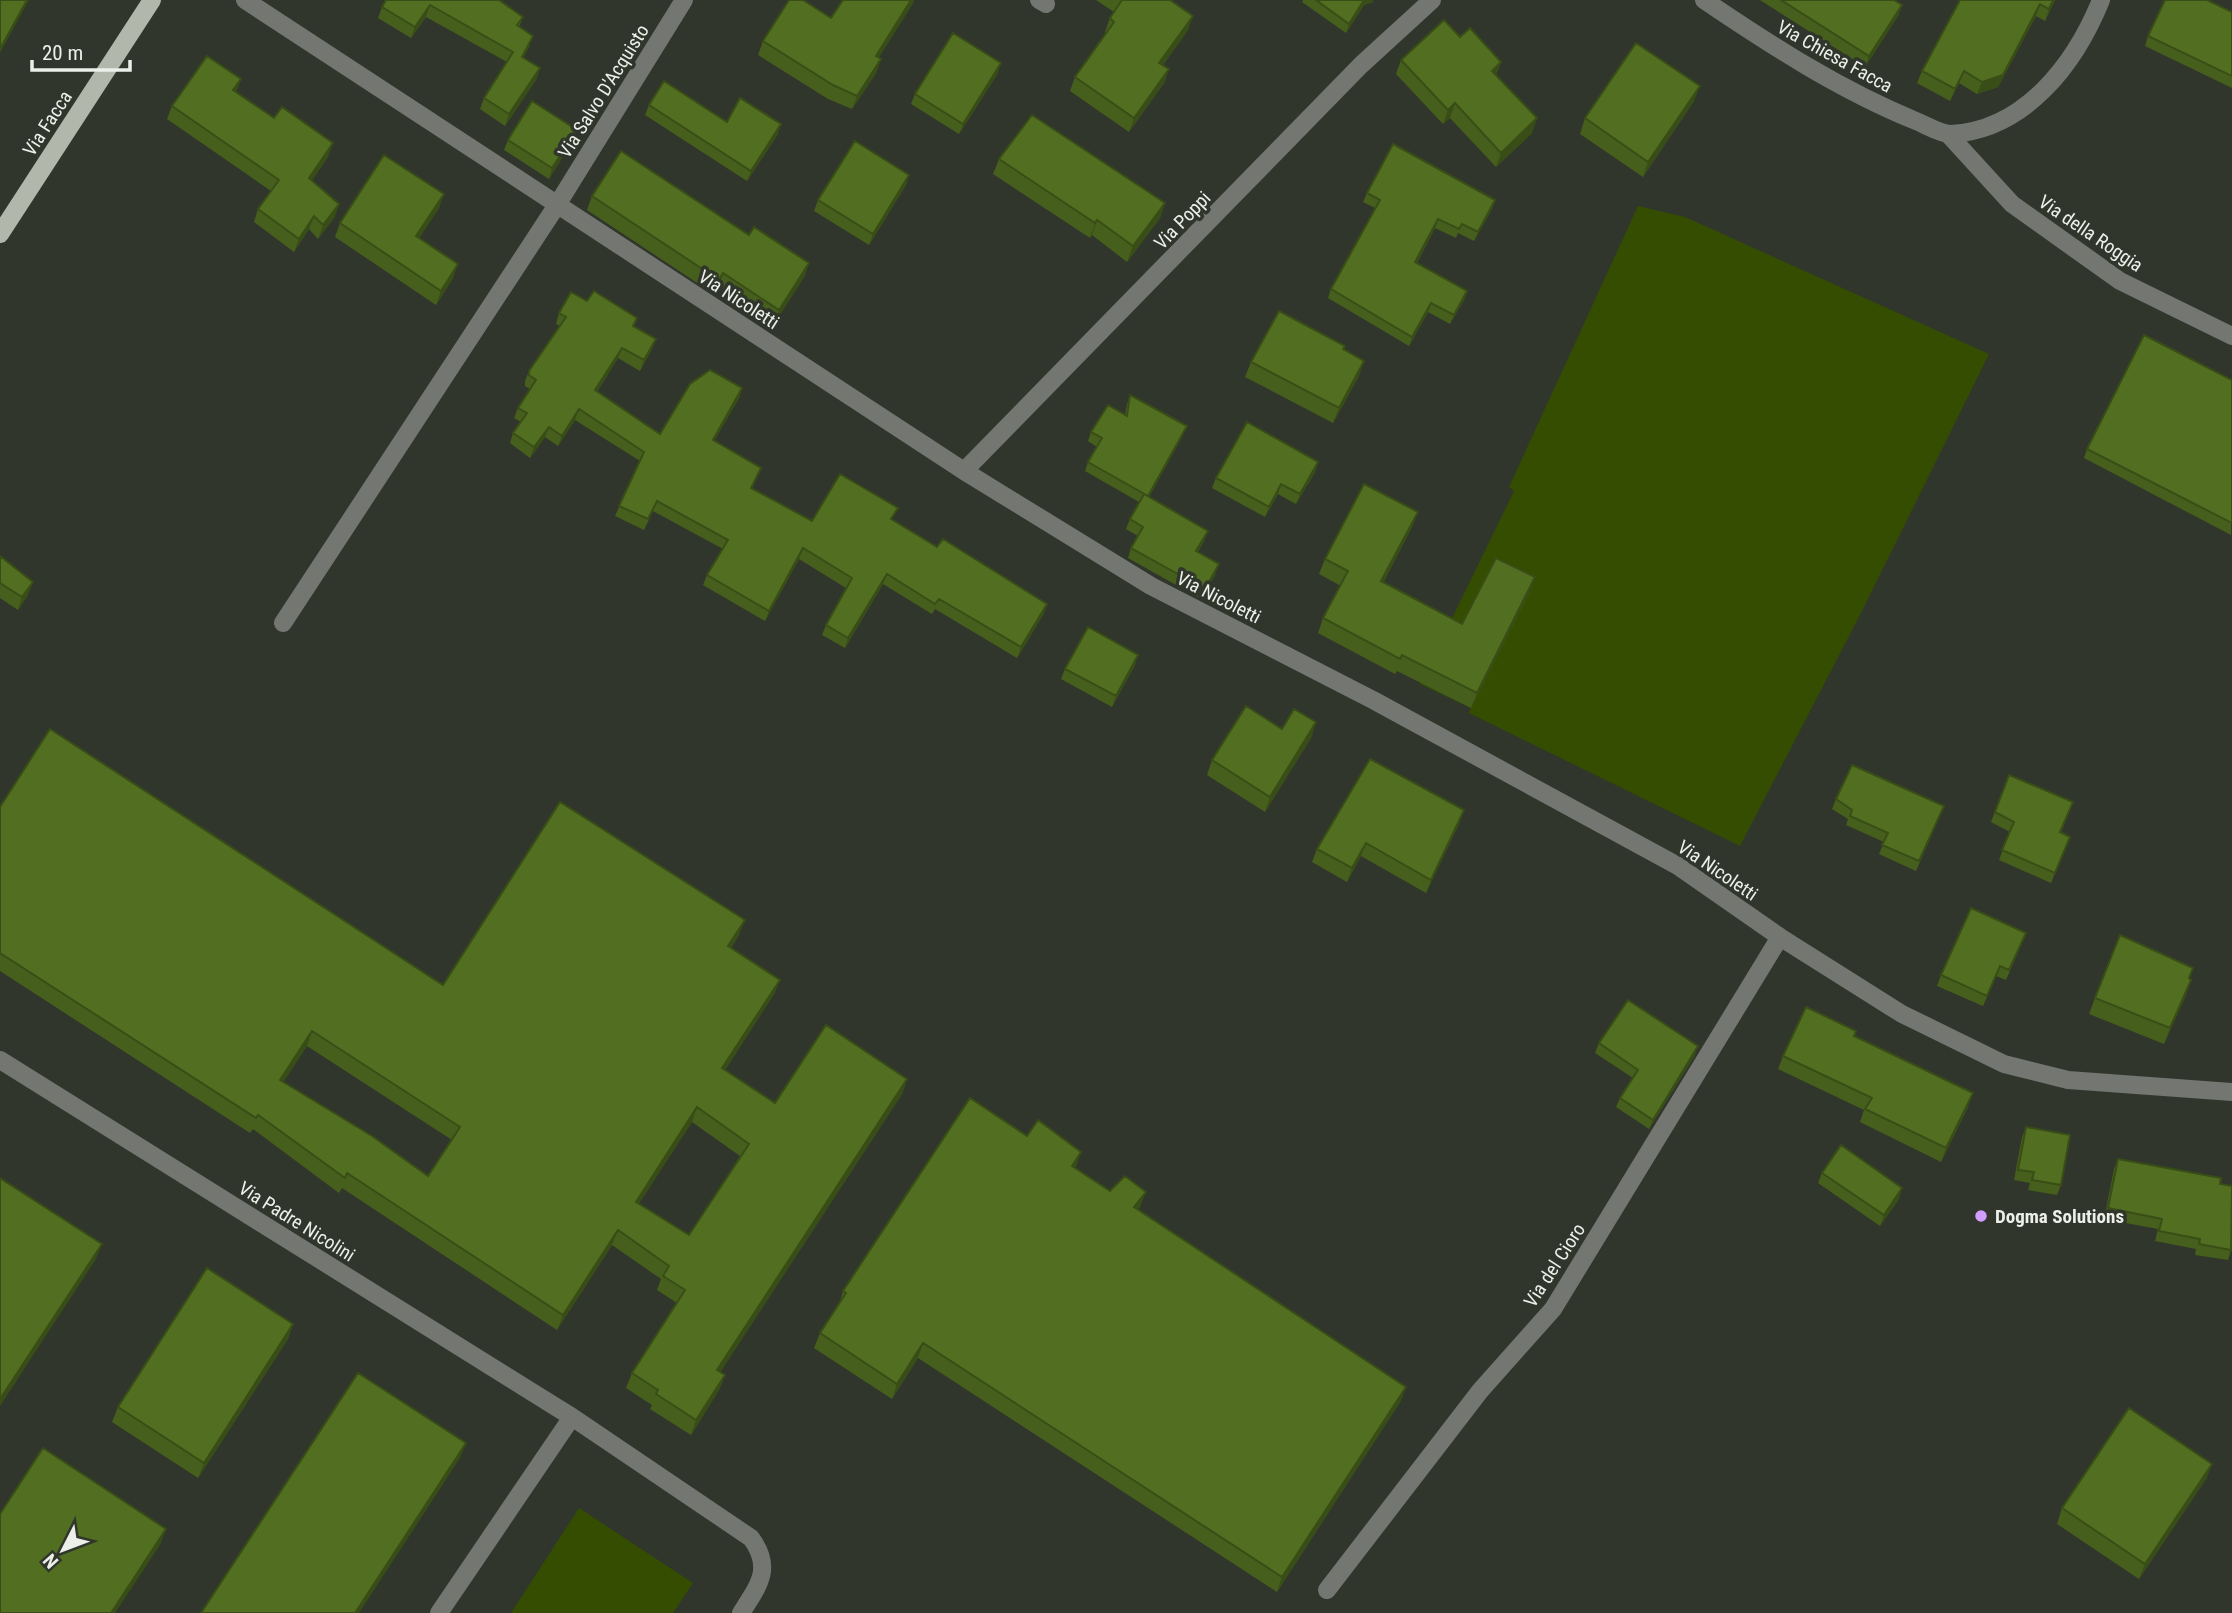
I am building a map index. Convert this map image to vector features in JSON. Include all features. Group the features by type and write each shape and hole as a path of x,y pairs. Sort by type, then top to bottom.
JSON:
{"main road":[{"name":"Via Facca","path":"0,234 152,0"}],"street":[{"name":"Via Nicoletti","path":"245,0 964,471 1151,586 1373,700 1678,866 1780,937 1902,1014 2004,1064 2068,1080 2232,1092"},
{"name":"Via Salvo D'Acquisto","path":"283,623 557,205 684,0"},
{"name":"Via Poppi","path":"964,471 1361,65 1432,0"},
{"name":"Via Chiesa Facca","path":"1704,0 1863,100 1948,134"},
{"path":"1948,134 1997,124 2044,93 2073,51 2101,0"},
{"name":"Via della Roggia","path":"1948,134 2012,204 2109,273 2232,336"},
{"name":"Via del Cioro","path":"1327,1590 1480,1391 1553,1309 1732,1021 1780,937"},
{"name":"Via Padre Nicolini","path":"0,1060 572,1417 751,1538 762,1553 762,1581 741,1613"},
{"path":"439,1613 572,1417"}],"green space":[{"path":"1638,206 1685,217 1989,354 1862,611 1740,846 1469,713 1471,708 1420,684 1514,491 1509,487"},
{"path":"579,1508 693,1583 673,1613 511,1613"}],"building":[{"path":"0,0 27,0 0,49"},
{"path":"386,0 499,0 523,17 517,25 533,36 522,57 540,68 509,114 484,98 513,52 430,5 415,27 382,7"},
{"path":"789,0 803,0 831,18 843,0 911,0 876,56 881,59 857,96 833,85 763,41"},
{"path":"1122,0 1170,0 1193,16 1159,63 1169,69 1134,118 1075,77 1114,22 1110,18"},
{"path":"1316,0 1364,0 1349,24"},
{"path":"1781,0 1894,0 1902,5 1869,56"},
{"path":"1960,0 2053,0 2049,9 2040,4 2003,75 1982,82 1964,71 1955,89 1922,71"},
{"path":"2165,0 2207,0 2232,12 2232,76 2148,36"},
{"path":"1444,20 1460,37 1470,28 1501,62 1492,71 1537,118 1501,153 1455,103 1448,110 1401,60"},
{"path":"953,33 1001,63 963,124 915,94"},
{"path":"1636,43 1700,86 1648,162 1585,118"},
{"path":"207,56 241,79 233,90 274,118 282,107 333,143 309,178 339,204 323,225 314,216 299,239 258,209 279,180 172,106"},
{"path":"664,81 727,122 740,98 781,124 751,171 649,105"},
{"path":"532,101 577,130 552,168 508,140"},
{"path":"1032,115 1165,203 1133,246 1097,220 1095,223 999,159"},
{"path":"855,141 909,175 873,234 818,200"},
{"path":"1393,144 1495,200 1478,232 1462,224 1459,229 1438,219 1415,262 1467,291 1454,315 1431,303 1412,337 1331,289 1380,200 1367,193"},
{"path":"621,151 749,235 754,227 809,263 779,310 723,273 719,280 592,196"},
{"path":"384,155 444,194 416,236 458,264 441,291 340,223"},
{"path":"594,291 637,318 633,326 656,339 644,360 622,348 595,390 660,434 690,384 710,370 742,388 713,440 761,468 751,488 812,521 840,474 898,508 891,519 937,547 943,539 1047,604 1021,647 939,599 935,604 887,574 848,638 826,625 852,578 803,548 769,611 707,575 728,540 657,501 648,519 619,506 644,452 579,409 562,436 549,427 534,447 513,433 527,413 518,408 536,380 529,375 529,371 566,317 559,313 571,292 587,301"},
{"path":"1279,311 1345,346 1343,349 1364,361 1339,408 1251,362"},
{"path":"2144,335 2232,380 2232,523 2087,449"},
{"path":"1130,395 1187,426 1148,496 1088,462 1102,438 1091,432 1108,405 1127,416"},
{"path":"1247,422 1318,462 1300,494 1281,484 1269,507 1216,478"},
{"path":"1364,484 1418,512 1381,581 1462,624 1496,558 1535,577 1477,693 1402,655 1400,659 1323,618 1348,571 1325,559"},
{"path":"1144,494 1208,531 1196,551 1219,564 1205,589 1131,548 1143,527 1130,519"},
{"path":"0,556 33,582 22,597 0,583"},
{"path":"1088,627 1138,655 1116,696 1065,669"},
{"path":"1246,706 1282,729 1294,709 1316,722 1270,797 1212,760"},
{"path":"50,729 443,985 560,802 745,920 728,946 780,980 722,1068 775,1103 826,1025 907,1079 717,1370 725,1375 696,1420 656,1394 658,1390 632,1373 685,1290 663,1276 669,1266 618,1230 563,1315 347,1173 345,1178 258,1115 256,1118 0,953 0,807","holes":["312,1031 460,1127 428,1176 372,1136 280,1080","697,1107 749,1144 689,1235 636,1202"]},
{"path":"1370,759 1464,810 1431,880 1366,843 1352,868 1317,849"},
{"path":"1852,765 1944,806 1919,861 1882,845 1888,833 1850,816 1852,810 1836,799"},
{"path":"2009,775 2073,802 2060,832 2070,837 2055,873 2002,850 2014,822 1995,812"},
{"path":"1971,908 2026,933 2009,970 2000,966 1987,996 1941,975"},
{"path":"2120,935 2193,968 2189,978 2191,980 2170,1028 2095,998"},
{"path":"1628,1000 1698,1046 1653,1120 1620,1098 1638,1070 1599,1043"},
{"path":"1806,1007 1856,1031 1854,1036 1973,1093 1946,1148 1865,1109 1872,1098 1783,1056"},
{"path":"970,1098 1027,1136 1038,1120 1081,1152 1072,1166 1110,1191 1125,1176 1146,1192 1134,1207 1406,1387 1282,1577 923,1343 897,1384 820,1333 846,1293 843,1291"},
{"path":"2026,1127 2070,1135 2061,1185 2032,1180 2034,1172 2018,1170"},
{"path":"1841,1145 1902,1188 1884,1215 1822,1173"},
{"path":"2118,1159 2221,1178 2220,1184 2232,1186 2231,1250 2199,1244 2200,1239 2159,1231 2162,1219 2108,1208"},
{"path":"0,1178 102,1244 0,1399"},
{"path":"207,1268 293,1324 204,1463 118,1407"},
{"path":"358,1373 466,1443 355,1613 201,1613"},
{"path":"2129,1408 2212,1464 2145,1564 2062,1508"},
{"path":"43,1448 166,1529 111,1613 0,1613 0,1514"}],"place":[{"name":"Dogma Solutions","path":"1981,1216"}]}
